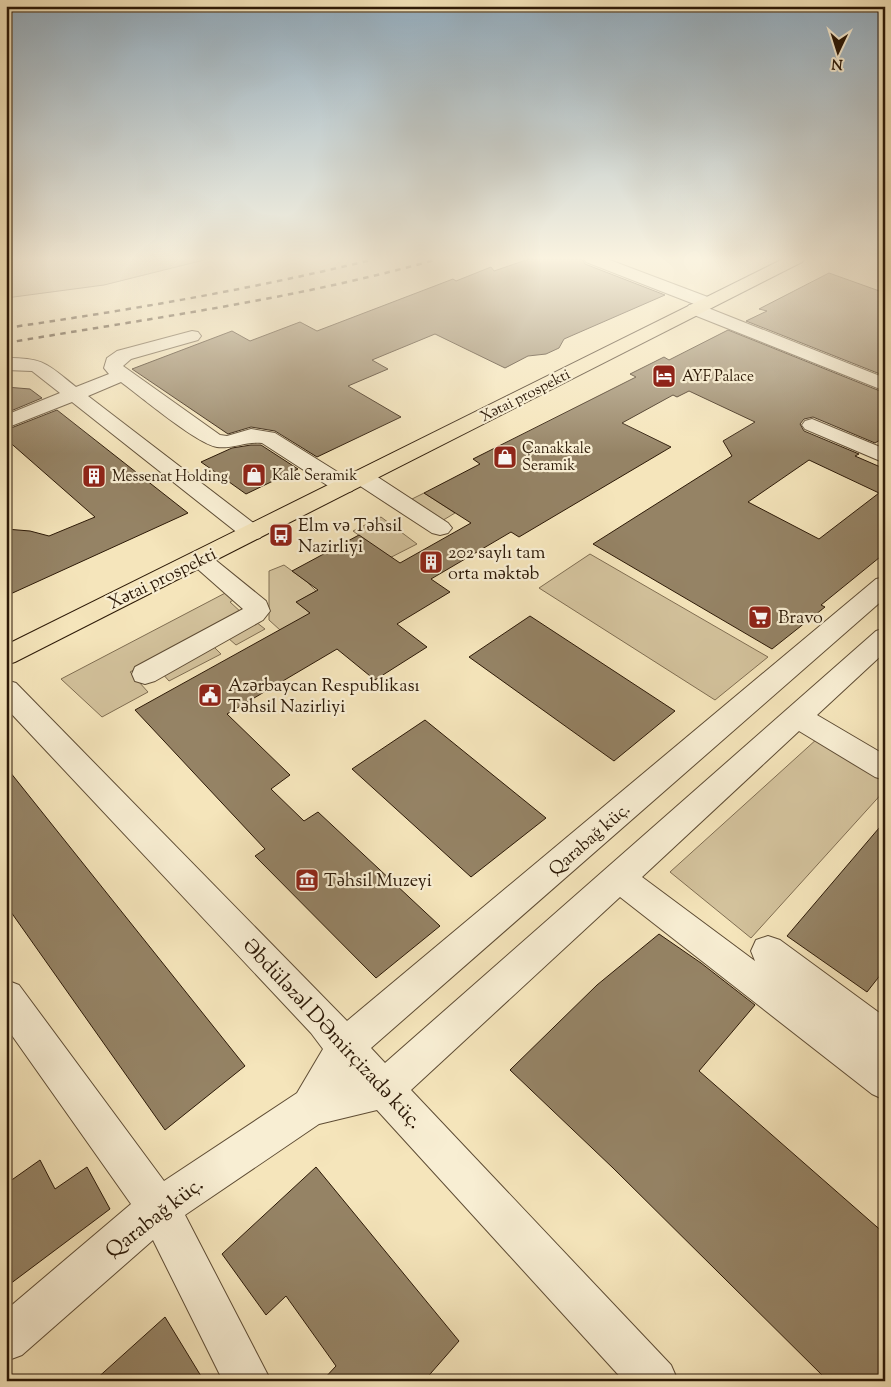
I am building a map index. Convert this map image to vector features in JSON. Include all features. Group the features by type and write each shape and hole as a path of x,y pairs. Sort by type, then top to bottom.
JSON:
{"main road":[{"name":"Xətai prospekti","path":"6,656 666,324"},
{"path":"6,638 56,630"}],"street":[{"path":"742,324 885,385"},
{"path":"192,336 124,355 114,362 113,368 214,440 228,442 251,435 268,437 440,528"},
{"path":"9,376 27,364 38,366 252,533"},
{"path":"6,422 69,390 122,375"},
{"path":"35,384 69,390"},
{"path":"812,425 885,458"},
{"path":"145,674 254,614 257,610 256,607 200,559"},
{"name":"Qarabağ küç.","path":"311,1107 345,1047 885,585"},
{"name":"Qarabağ küç.","path":"6,1338 159,1208 311,1107 384,1089 885,637"},
{"name":"Əbdüləzəl DƏmirçizadə küç.","path":"6,690 324,1021 345,1047 655,1381"},
{"path":"796,716 885,769"},
{"path":"618,877 885,1081"},
{"path":"768,951 885,1039"},
{"path":"6,997 159,1208 248,1381"}],"shaded area":[{"path":"424,493 455,513 440,522 410,500"},
{"path":"381,517 417,544 360,573 372,545 353,531"},
{"path":"590,554 768,657 715,700 539,588"},
{"path":"284,565 316,591 297,602 318,620 280,630 269,620 269,571"},
{"path":"231,590 237,598 230,602 242,613 130,672 148,692 102,717 61,679"},
{"path":"256,622 265,629 236,645 228,638"},
{"path":"213,646 221,654 169,681 161,672"},
{"path":"818,738 885,779 885,790 751,938 670,872"}],"building":[{"path":"295,324 303,324 317,331 336,324 599,324 564,339 559,348 546,354 528,356 505,368 435,334 372,360 388,369 348,386 401,417 317,457 275,431 251,427 228,434 132,369 232,331 250,341"},
{"path":"753,324 885,324 885,376"},
{"path":"728,330 885,393 885,437 875,443 813,417 804,419 800,424 804,431 859,454 855,456 885,469 885,553 821,605 825,607 772,649 593,544 732,456 723,441 755,422 689,391 677,397 673,395 622,423 671,447 519,537 511,532 431,579 450,592 397,624 427,647 375,680 337,649 227,714 290,775 271,789 304,821 318,812 440,926 376,978 255,856 265,849 135,710 310,613 296,602 318,590 292,571 359,535 400,563 471,523 424,493 480,464 473,459 636,377 630,374 664,357 669,360","holes":["809,460 879,493 819,539 748,502"]},
{"path":"6,387 30,389 42,398 6,413"},
{"name":"Messenat Holding","path":"57,410 188,513 6,596 6,529 30,531 49,536 95,517 6,439 6,430"},
{"path":"261,445 298,469 246,494 201,462 232,448"},
{"path":"530,616 675,711 614,761 469,657"},
{"path":"425,720 546,818 471,877 352,769"},
{"path":"6,767 245,1066 165,1130 6,905"},
{"path":"885,821 885,969 867,992 787,936"},
{"path":"659,934 701,963 755,1005 699,1071 885,1234 885,1381 828,1381 613,1168 510,1070 597,985"},
{"path":"40,1160 55,1189 87,1167 110,1209 6,1287 6,1184"},
{"path":"316,1167 459,1341 424,1381 322,1381 336,1366 286,1296 266,1315 222,1254"},
{"path":"165,1317 204,1381 94,1381"}],"railway":[{"path":"6,328 34,324"},
{"path":"6,343 122,324"}],"place":[{"name":"AYF Palace","path":"664,376"},
{"name":"Çanakkale Seramik","path":"505,457"},
{"name":"Kale Seramik","path":"254,475"},
{"name":"Messenat Holding","path":"94,476"},
{"name":"Elm və Təhsil Nazirliyi","path":"281,535"},
{"name":"202 saylı tam orta məktəb","path":"431,562"},
{"name":"Bravo","path":"760,617"},
{"name":"Azərbaycan Respublikası Təhsil Nazirliyi","path":"210,695"},
{"name":"Təhsil Muzeyi","path":"307,880"}]}
